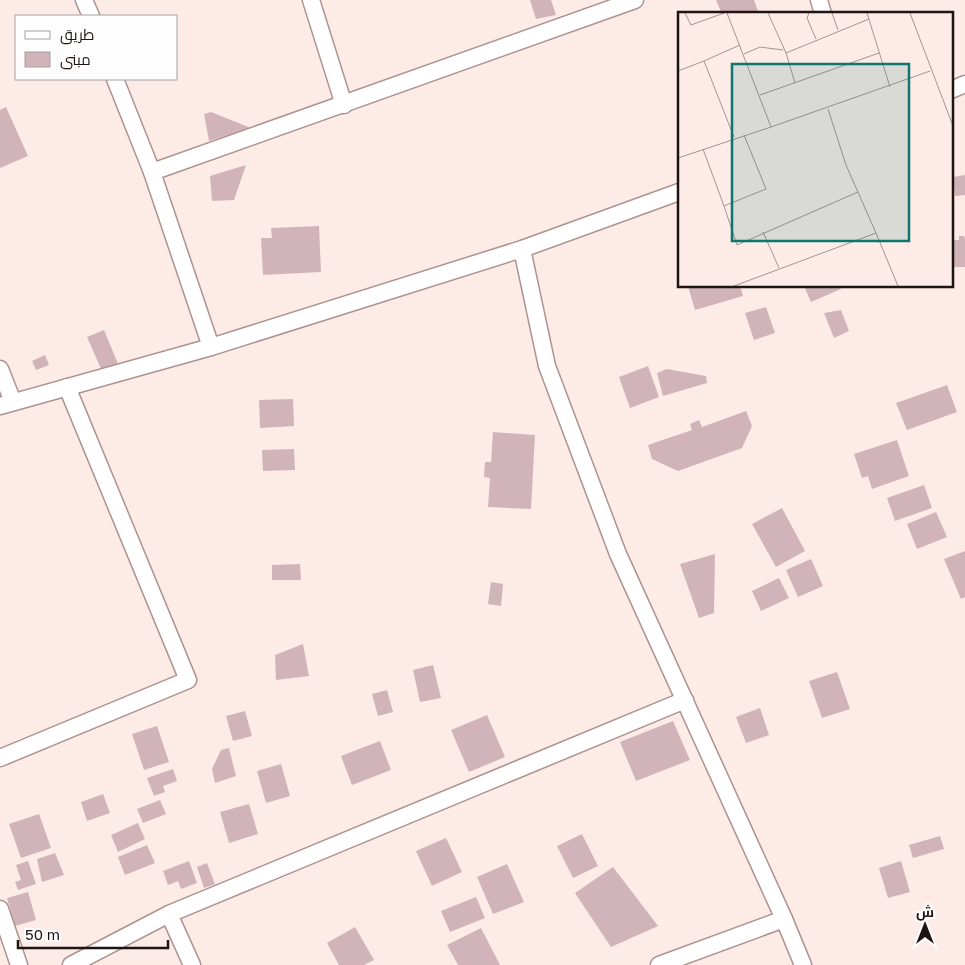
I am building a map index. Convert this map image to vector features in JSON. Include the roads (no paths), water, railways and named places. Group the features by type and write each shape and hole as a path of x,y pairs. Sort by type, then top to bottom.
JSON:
{"street":[{"path":"84,0 91,15"},
{"path":"311,0 344,105"},
{"path":"152,172 635,0"},
{"path":"115,80 152,172 211,347"},
{"path":"952,90 965,84"},
{"path":"0,369 6,404 211,347 522,249 678,192"},
{"path":"522,249 547,366 618,554 784,919 803,965"},
{"path":"0,758 188,680 67,387"},
{"path":"71,965 169,914 685,700"},
{"path":"0,909 19,965"},
{"path":"169,914 192,965"},
{"path":"659,965 784,919"}]}
